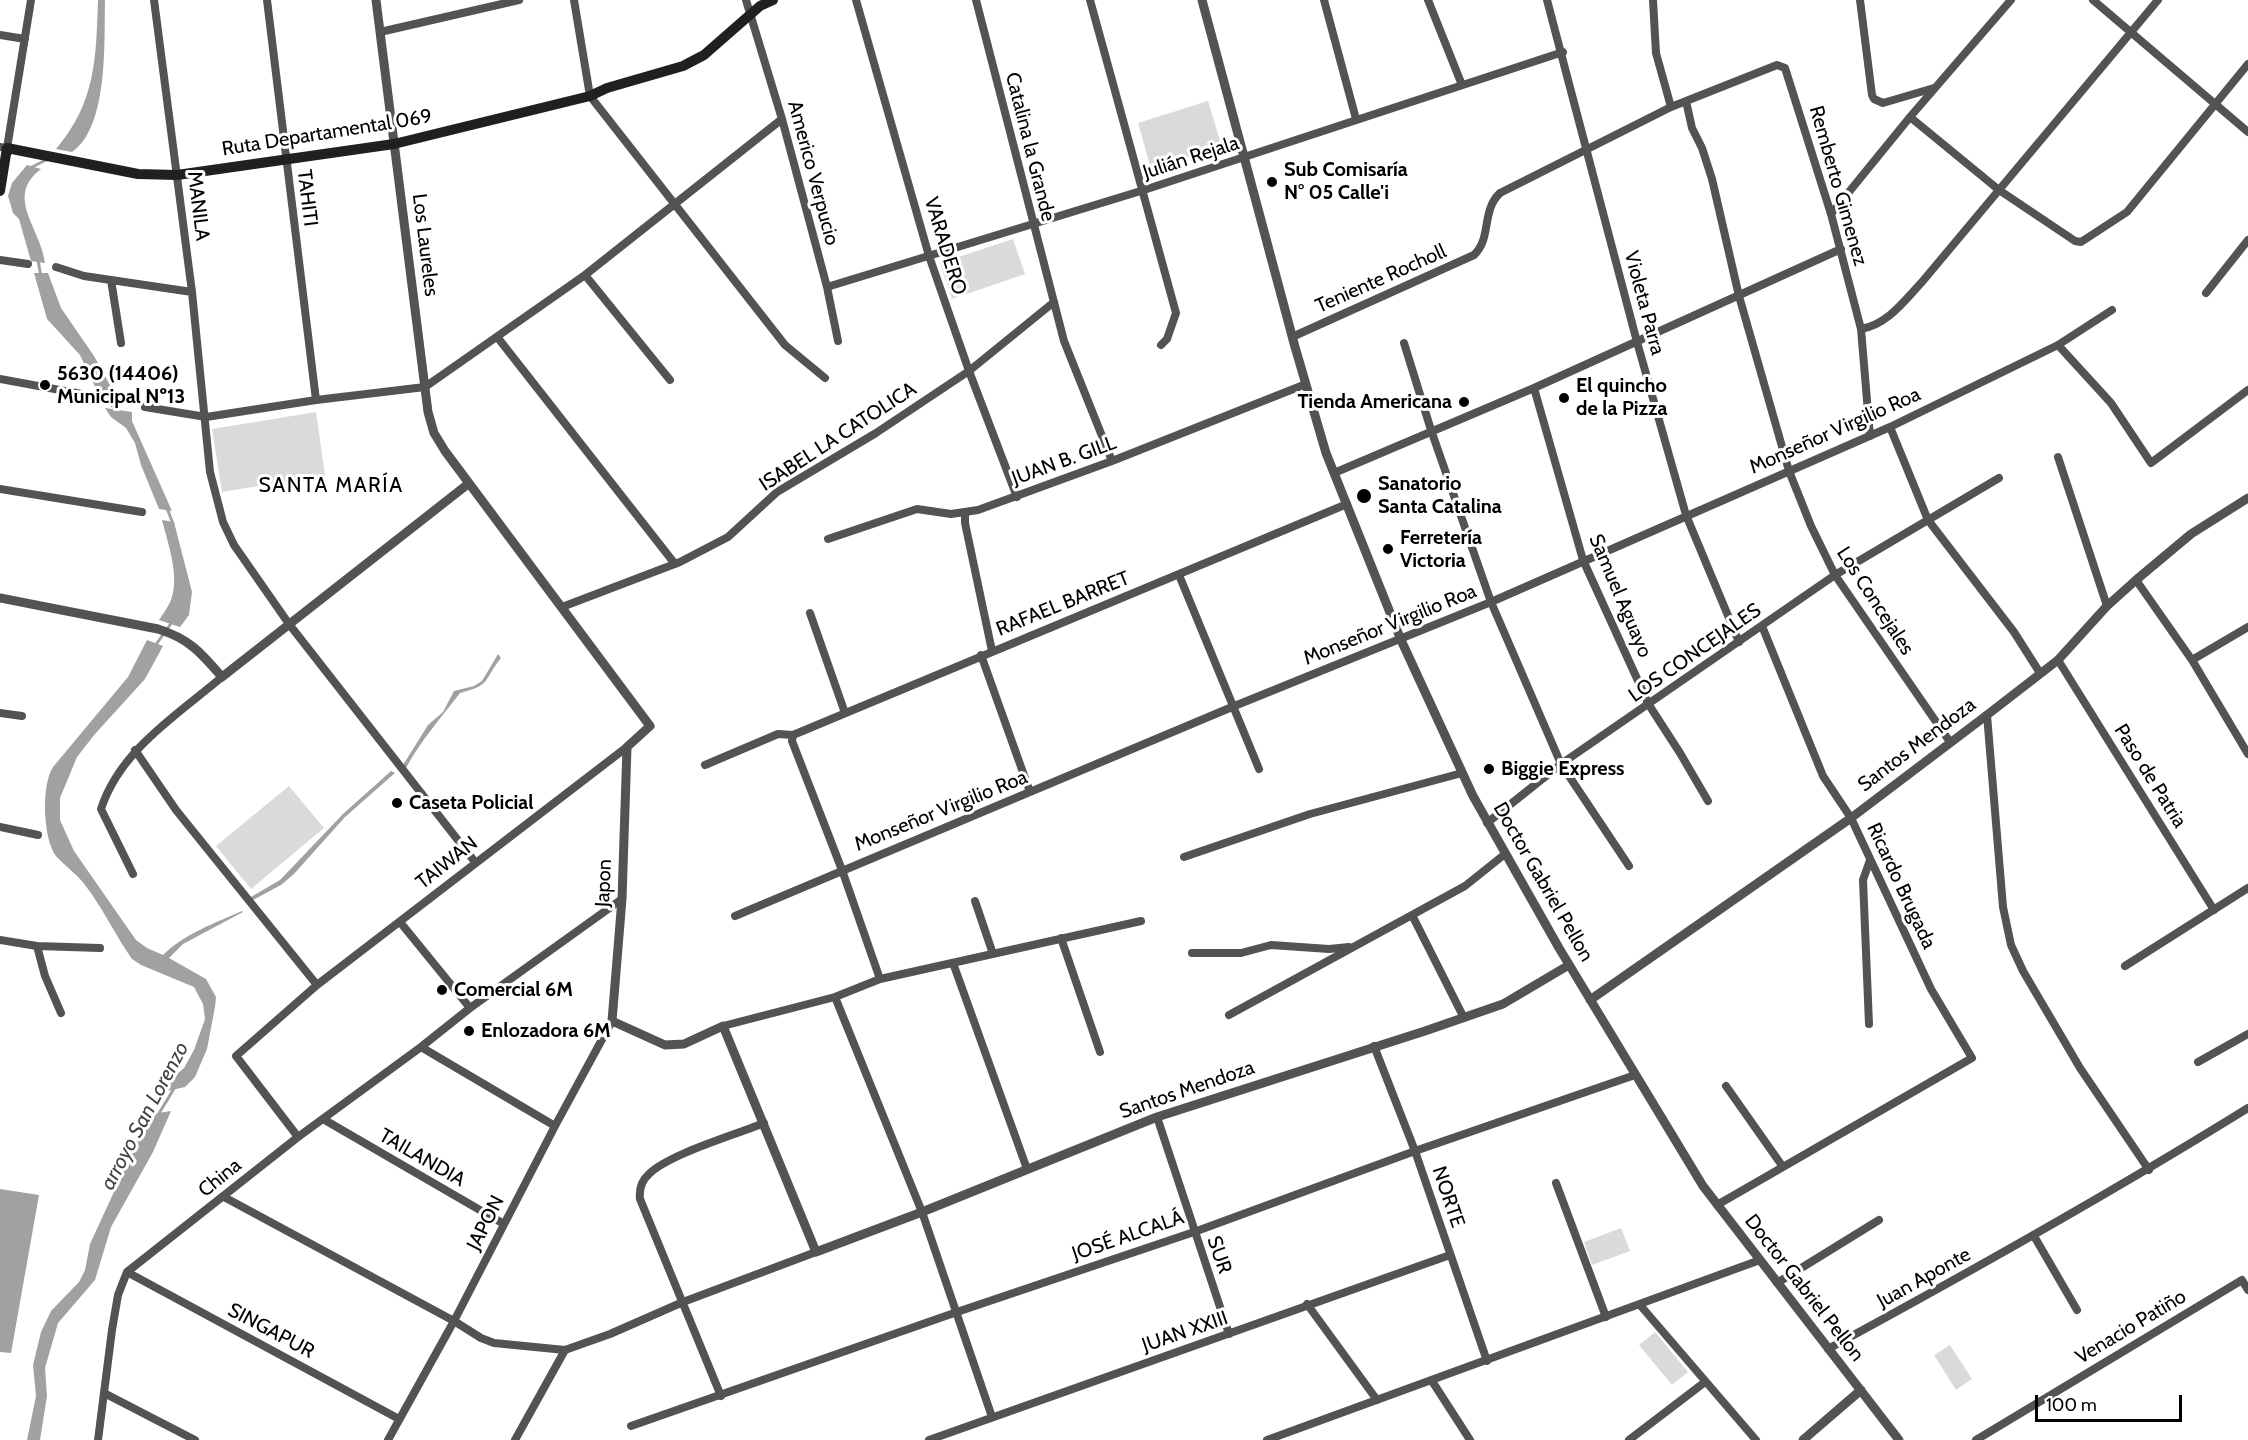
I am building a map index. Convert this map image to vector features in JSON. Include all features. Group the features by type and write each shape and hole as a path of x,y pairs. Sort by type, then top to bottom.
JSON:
{"main road":[{"name":"Ruta Departamental 069","path":"3,148 138,174 177,175 394,144 590,96 607,88 683,66 704,56 760,6 773,0"},
{"path":"0,191 3,148"}],"street":[{"path":"3,148 31,0"},
{"name":"MANILA","path":"154,0 192,292 210,472 223,522 234,546 289,624 475,862"},
{"name":"TAHITI","path":"267,0 316,400"},
{"name":"Los Laureles","path":"376,0 428,412 434,434 468,484 650,725 650,728 627,747"},
{"path":"380,32 519,0"},
{"path":"574,0 590,96 785,345 825,378"},
{"name":"Americo Verpucio","path":"746,0 782,119 827,287 838,341"},
{"name":"VARADERO","path":"856,0 929,256 969,371 1017,497"},
{"name":"Catalina la Grande","path":"976,0 1033,225 1070,358 1112,462"},
{"path":"1090,0 1176,313 1167,339 1161,345"},
{"name":"Doctor Gabriel Pellon","path":"1202,0 1292,337 1326,453 1401,639 1462,773 1505,855 1703,1186 1899,1440"},
{"path":"1324,0 1356,119"},
{"path":"1428,0 1462,85"},
{"name":"Violeta Parra","path":"1547,0 1563,52 1586,150 1637,342 1686,515 1739,642"},
{"path":"1653,0 1656,53 1671,107"},
{"path":"1860,0 1874,99 1883,103 1935,88"},
{"path":"1831,214 1910,117 2011,0"},
{"path":"2093,0 2248,132"},
{"path":"1861,329 1873,327 1897,309 2158,0"},
{"path":"0,35 25,39"},
{"name":"Julián Rejala","path":"827,287 1144,190 1563,52"},
{"path":"1910,117 1999,190 2075,241 2081,242 2127,212 2248,64"},
{"name":"Remberto Gimenez","path":"1482,248 1488,213 1493,200 1500,193 1671,107 1777,65 1785,68 1831,214 1861,329 1870,436"},
{"name":"Los Concejales","path":"1686,101 1692,128 1702,148 1712,179 1739,296 1789,471 1811,526 1835,575 1950,742"},
{"path":"145,406 206,417 316,400 425,387 585,275 782,119"},
{"path":"2206,293 2248,240"},
{"name":"Teniente Rocholl","path":"1292,337 1474,255 1482,248"},
{"path":"1334,473 1534,388 1840,249"},
{"path":"0,260 28,264"},
{"path":"56,267 84,276 192,292"},
{"path":"585,275 670,380"},
{"path":"111,280 121,343"},
{"name":"ISABEL LA CATOLICA","path":"562,607 675,564 728,537 777,492 876,433 969,371 1054,302"},
{"name":"Monseñor Virgilio Roa","path":"735,916 1232,707 1491,602 1870,436 2058,345 2112,310"},
{"path":"498,338 675,564"},
{"path":"1404,343 1431,430 1491,602 1561,764 1629,866"},
{"path":"2058,345 2110,403 2151,463 2248,390"},
{"path":"0,379 98,397"},
{"name":"JUAN B. GILL","path":"828,539 916,509 951,514 978,510 1112,462 1306,384"},
{"name":"Samuel Aguayo","path":"1534,388 1583,560 1649,705 1708,801"},
{"path":"1890,427 1928,520 2014,632 2040,674"},
{"path":"2058,457 2107,606"},
{"name":"LOS CONCEJALES","path":"1487,823 1561,764 1835,575 1999,478"},
{"path":"133,874 101,809 115,778 135,750 222,677 468,484"},
{"path":"0,489 142,512"},
{"name":"Santos Mendoza","path":"1590,1000 1851,818 1987,715 2058,660 2107,606 2136,579 2191,534 2248,498"},
{"name":"RAFAEL BARRET","path":"705,765 778,734 793,735 1347,504"},
{"path":"965,512 965,523 992,651"},
{"path":"1179,575 1259,769"},
{"path":"2136,579 2192,660 2248,754"},
{"path":"0,598 158,629 179,636 204,656 222,677"},
{"path":"810,613 845,713"},
{"name":"Ricardo Brugada","path":"1762,626 1822,777 1851,818 1930,989 1972,1058 1783,1167"},
{"path":"2192,660 2248,627"},
{"path":"981,656 1030,792"},
{"name":"Paso de Patria","path":"2058,660 2214,910"},
{"path":"0,713 22,716"},
{"path":"1987,715 2003,907 2011,945 2023,971 2080,1068 2149,1170"},
{"path":"793,735 792,741 842,870 880,979"},
{"name":"TAIWAN","path":"298,1137 236,1056 317,985 627,747"},
{"name":"Japon","path":"612,1021 622,899 627,747"},
{"path":"135,750 176,810 317,985"},
{"path":"1184,857 1310,814 1462,773"},
{"path":"0,827 38,835"},
{"path":"1229,1016 1465,886 1505,855"},
{"path":"1869,1024 1863,880 1870,860"},
{"path":"2125,966 2248,888"},
{"name":"China","path":"127,1272 298,1137 421,1047 470,1008 622,899"},
{"path":"975,901 993,954"},
{"path":"1412,915 1464,1018"},
{"path":"400,921 470,1008"},
{"path":"612,1021 665,1045 684,1044 723,1026 835,997 880,979 1141,921"},
{"path":"1061,938 1100,1052"},
{"path":"0,940 37,946 100,948"},
{"path":"1192,953 1241,954 1271,945 1329,949 1353,947"},
{"path":"37,946 45,976 61,1013"},
{"path":"953,963 1027,1169"},
{"name":"Santos Mendoza","path":"816,1252 922,1212 1157,1117 1503,1004 1569,964"},
{"path":"835,997 922,1212 992,1417"},
{"name":"JAPON","path":"388,1440 454,1322 612,1021"},
{"path":"224,1197 481,1338 494,1343 565,1350 816,1252 723,1026"},
{"path":"2198,1062 2248,1034"},
{"name":"NORTE","path":"1374,1046 1414,1151 1487,1361"},
{"path":"421,1047 555,1126"},
{"name":"JOSÉ ALCALÁ","path":"631,1426 1194,1232 1414,1151 1635,1075"},
{"path":"1717,1205 1783,1167 1726,1086"},
{"name":"Juan Aponte","path":"1828,1349 2034,1236 2149,1170 2248,1108"},
{"name":"SUR","path":"1157,1117 1229,1335"},
{"name":"TAILANDIA","path":"322,1119 504,1224"},
{"path":"721,1396 640,1199 639,1188 648,1175 664,1162 764,1123"},
{"path":"1556,1183 1606,1317"},
{"path":"1777,1282 1879,1220"},
{"path":"2034,1236 2077,1310"},
{"name":"JUAN XXIII","path":"929,1440 1450,1255"},
{"path":"1267,1440 1760,1260"},
{"path":"98,1440 118,1295 127,1272"},
{"name":"SINGAPUR","path":"127,1272 399,1419"},
{"name":"Venacio Patiño","path":"1976,1440 2242,1280 2248,1290"},
{"path":"1307,1304 1377,1400"},
{"path":"1640,1305 1756,1440"},
{"path":"515,1440 565,1350"},
{"path":"1432,1381 1470,1440"},
{"path":"1629,1440 1705,1382"},
{"path":"1803,1440 1861,1390"},
{"path":"104,1393 195,1440"}],"shaded area":[{"path":"1208,101 1222,147 1151,169 1138,123"},
{"path":"1013,239 1025,274 952,299 940,263"},
{"path":"316,412 325,475 222,492 212,429"},
{"path":"289,786 324,828 251,889 216,846"},
{"path":"1621,1228 1630,1251 1592,1265 1584,1242"},
{"path":"1655,1332 1688,1372 1672,1385 1639,1345"},
{"path":"1950,1345 1972,1379 1956,1390 1934,1355"}],"water":[{"path":"98,0 105,0 104,59 102,82 93,123 84,140 72,152 56,149 79,114 91,79"},
{"path":"27,165 41,169 30,180 25,191 25,202 45,263 31,261 19,219 13,213 8,196 12,183"},
{"path":"34,273 48,273 61,308 94,356 116,396 98,393 80,355 47,319"},
{"path":"105,408 132,412 132,421 172,511 159,509 141,465 135,443 126,428 111,417"},
{"path":"162,520 174,522 192,592 189,615 180,627 159,620 171,600 174,581 174,570"},
{"path":"147,640 163,646 145,679 77,757 60,798 60,820 74,851 136,940 147,948 163,955 190,935 243,912 183,944 169,958 206,979 216,997 215,1007 207,1049 195,1077 185,1087 153,1094 184,1068 194,1050 205,1019 203,1004 194,987 132,959 85,885 56,856 48,837 45,812 47,786 53,767 128,677"},
{"path":"498,654 501,658 486,681 460,693 406,768 403,765 428,725 443,712 454,691 474,686 482,681"},
{"path":"391,771 395,773 345,817 294,874 281,885 253,900 251,897 280,880 343,814"},
{"path":"171,1111 153,1152 111,1227 95,1280 58,1323 45,1368 47,1396 40,1440 27,1440 36,1396 33,1365 41,1332 51,1311 79,1282 85,1270 90,1244 130,1157 145,1115"},
{"path":"0,1189 39,1195 11,1353 0,1352"}],"waterway":[{"name":"arroyo San Lorenzo","path":"30,168 46,160"},
{"name":"arroyo San Lorenzo","path":"38,260 41,277"},
{"name":"arroyo San Lorenzo","path":"106,392 115,411"},
{"name":"arroyo San Lorenzo","path":"167,508 173,524"},
{"name":"arroyo San Lorenzo","path":"155,646 172,622"},
{"name":"arroyo San Lorenzo","path":"158,1115 175,1087"}],"place":[{"name":"Sub Comisaría N° 05 Calle'i","path":"1272,182"},
{"name":"5630 (14406) Municipal Nº13","path":"45,385"},
{"name":"El quincho de la Pizza","path":"1564,398"},
{"name":"Tienda Americana","path":"1464,402"},
{"name":"Sanatorio Santa Catalina","path":"1364,496"},
{"name":"Ferretería Victoria","path":"1388,549"},
{"name":"Biggie Express","path":"1489,769"},
{"name":"Caseta Policial","path":"397,803"},
{"name":"Comercial 6M","path":"442,990"},
{"name":"Enlozadora 6M","path":"469,1031"}],"district":[{"name":"SANTA MARÍA","path":"331,486"}]}
